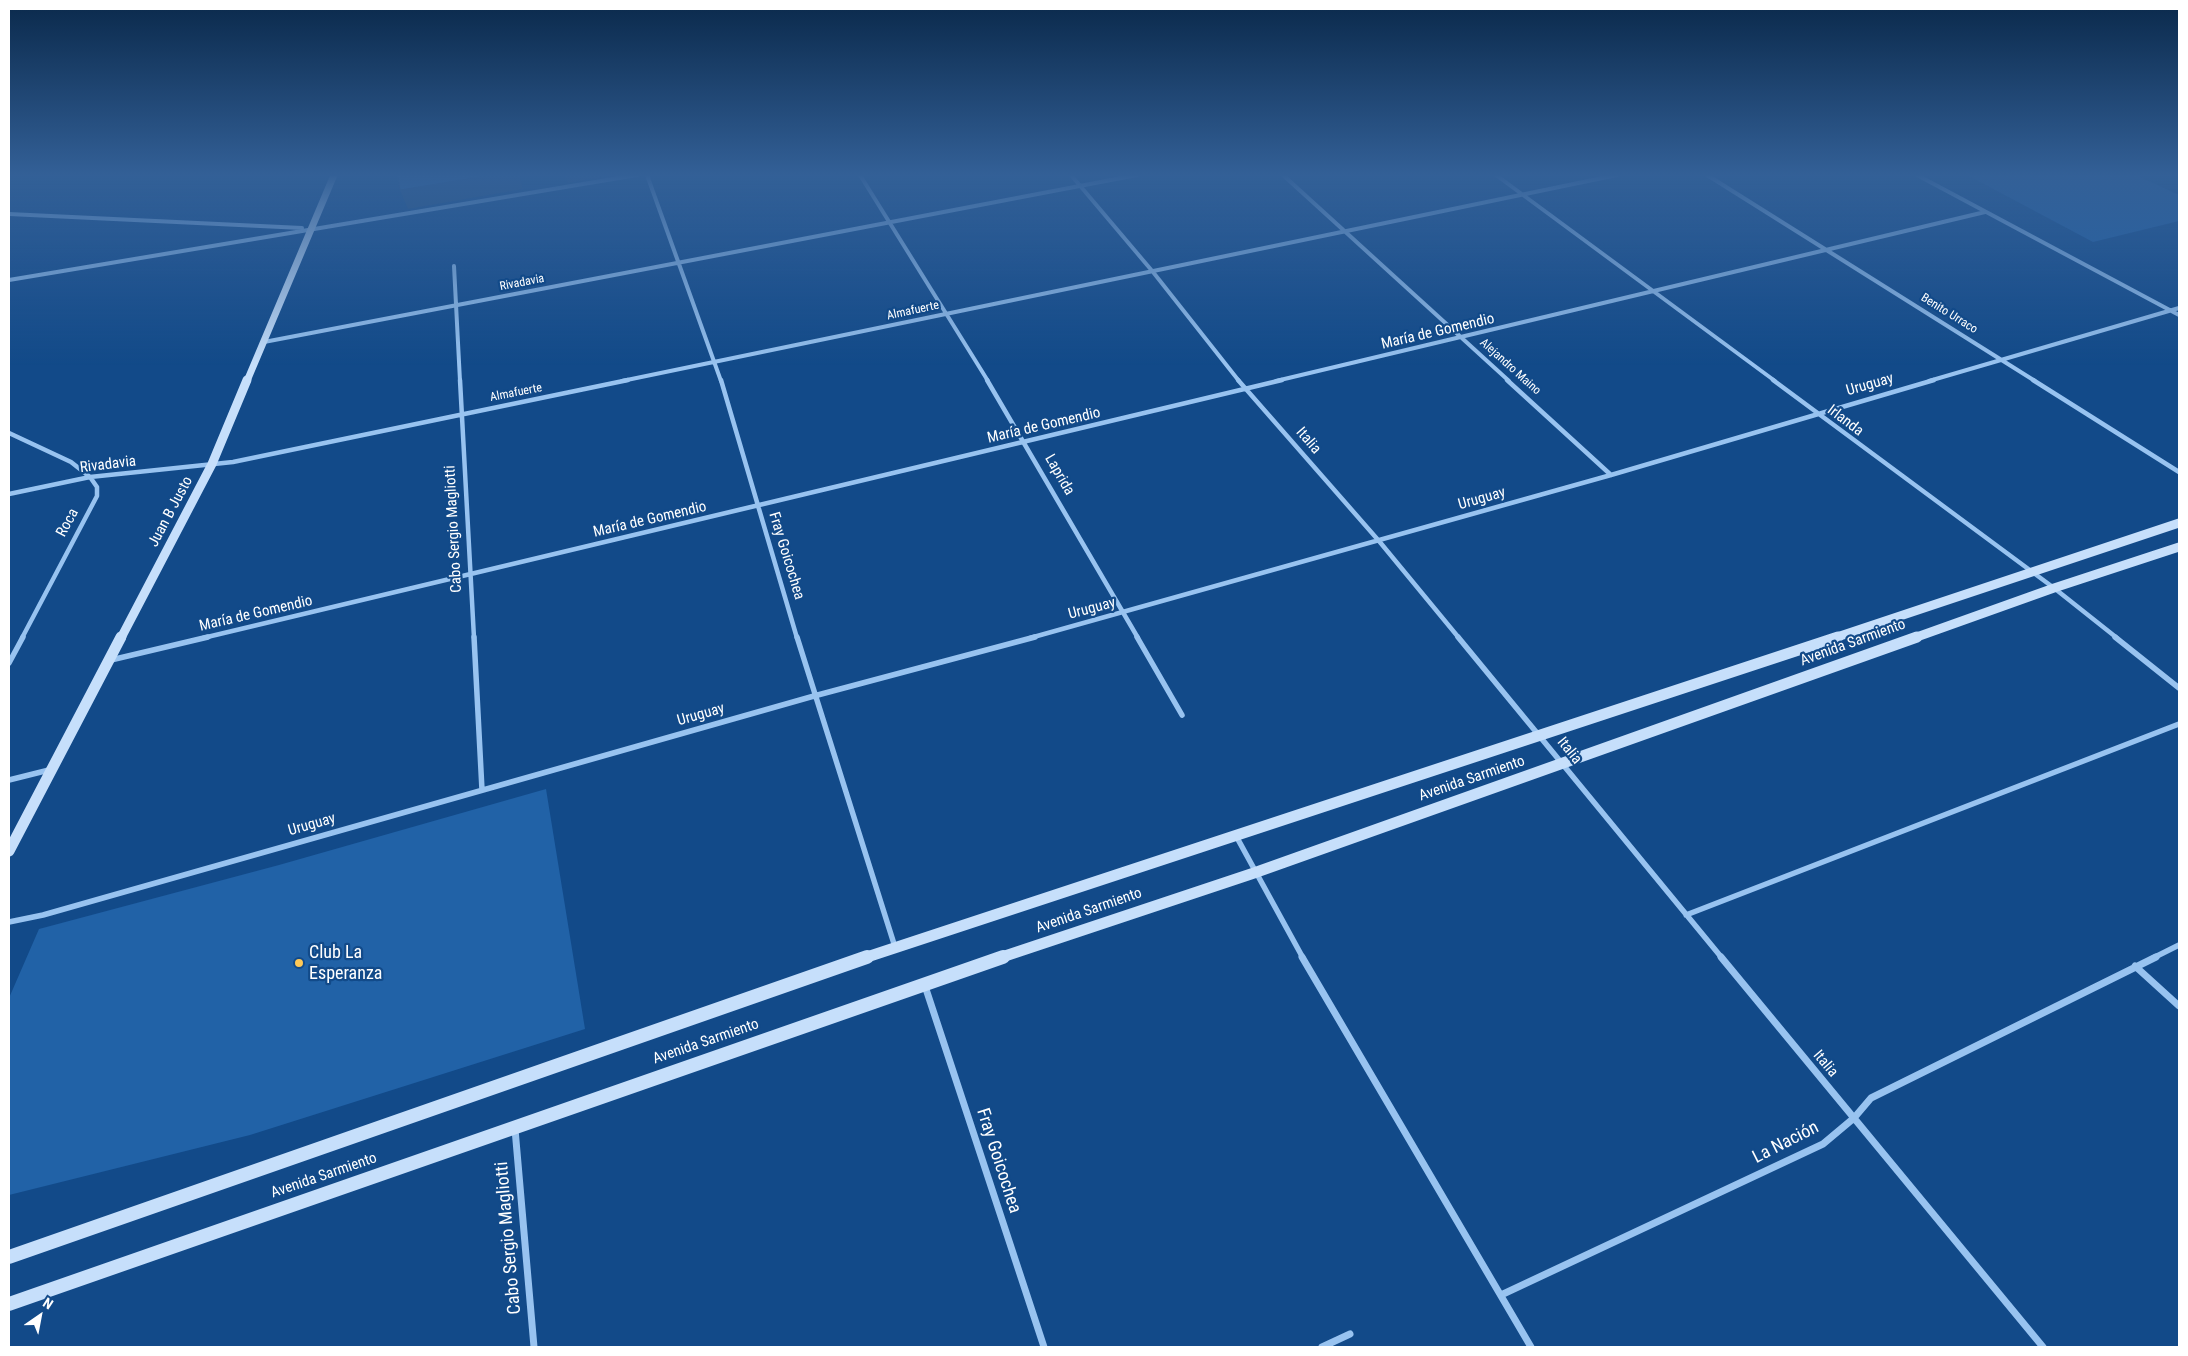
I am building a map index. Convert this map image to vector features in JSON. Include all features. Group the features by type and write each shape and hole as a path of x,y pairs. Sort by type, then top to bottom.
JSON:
{"main road":[{"name":"Juan B Justo","path":"9,851 212,464 308,238"},
{"name":"Avenida Sarmiento","path":"9,1258 895,947 1235,834 1541,736 2179,523"},
{"name":"Avenida Sarmiento","path":"9,1304 924,983 1254,873 2054,588 2179,547"}],"street":[{"path":"9,280 252,238"},
{"name":"Fray Goicochea","path":"669,238 716,363 756,506 814,696 895,947"},
{"name":"Rivadavia","path":"264,342 803,238"},
{"name":"Laprida","path":"899,238 1025,442 1182,715"},
{"name":"Italia","path":"1124,238 1246,390 1379,541 1541,736 2042,1347"},
{"name":"Almafuerte","path":"212,464 234,462 1315,238"},
{"name":"Alejandro Maino","path":"1352,238 1611,475"},
{"name":"Irlanda","path":"1581,238 2054,588 2179,688"},
{"name":"Benito Urraco","path":"1810,238 2179,472"},
{"name":"María de Gomendio","path":"108,660 1877,238"},
{"path":"2035,238 2179,315"},
{"name":"Cabo Sergio Magliotti","path":"454,266 482,790"},
{"name":"Uruguay","path":"9,922 44,915 814,696 1124,613 1379,541 1611,475 1816,413 2179,308"},
{"path":"9,433 71,462 90,477"},
{"name":"Rivadavia","path":"9,494 90,477 212,464"},
{"name":"Roca","path":"9,662 97,496 96,487 90,477"},
{"path":"1686,915 2179,724"},
{"path":"9,780 52,769"},
{"path":"1235,834 1254,873 1531,1347"},
{"name":"La Nación","path":"1501,1295 1824,1144 1854,1118 1871,1098 2179,945"},
{"path":"2135,966 2179,1006"},
{"name":"Fray Goicochea","path":"924,983 1044,1347"},
{"name":"Cabo Sergio Magliotti","path":"515,1126 534,1347"},
{"path":"1322,1347 1350,1334"}],"shaded area":[{"path":"2086,238 2108,238 2093,242"},
{"name":"Club La Esperanza","path":"546,789 585,1029 250,1135 9,1195 9,998 39,929 279,865"}],"place":[{"name":"Club La Esperanza","path":"299,963"}]}
